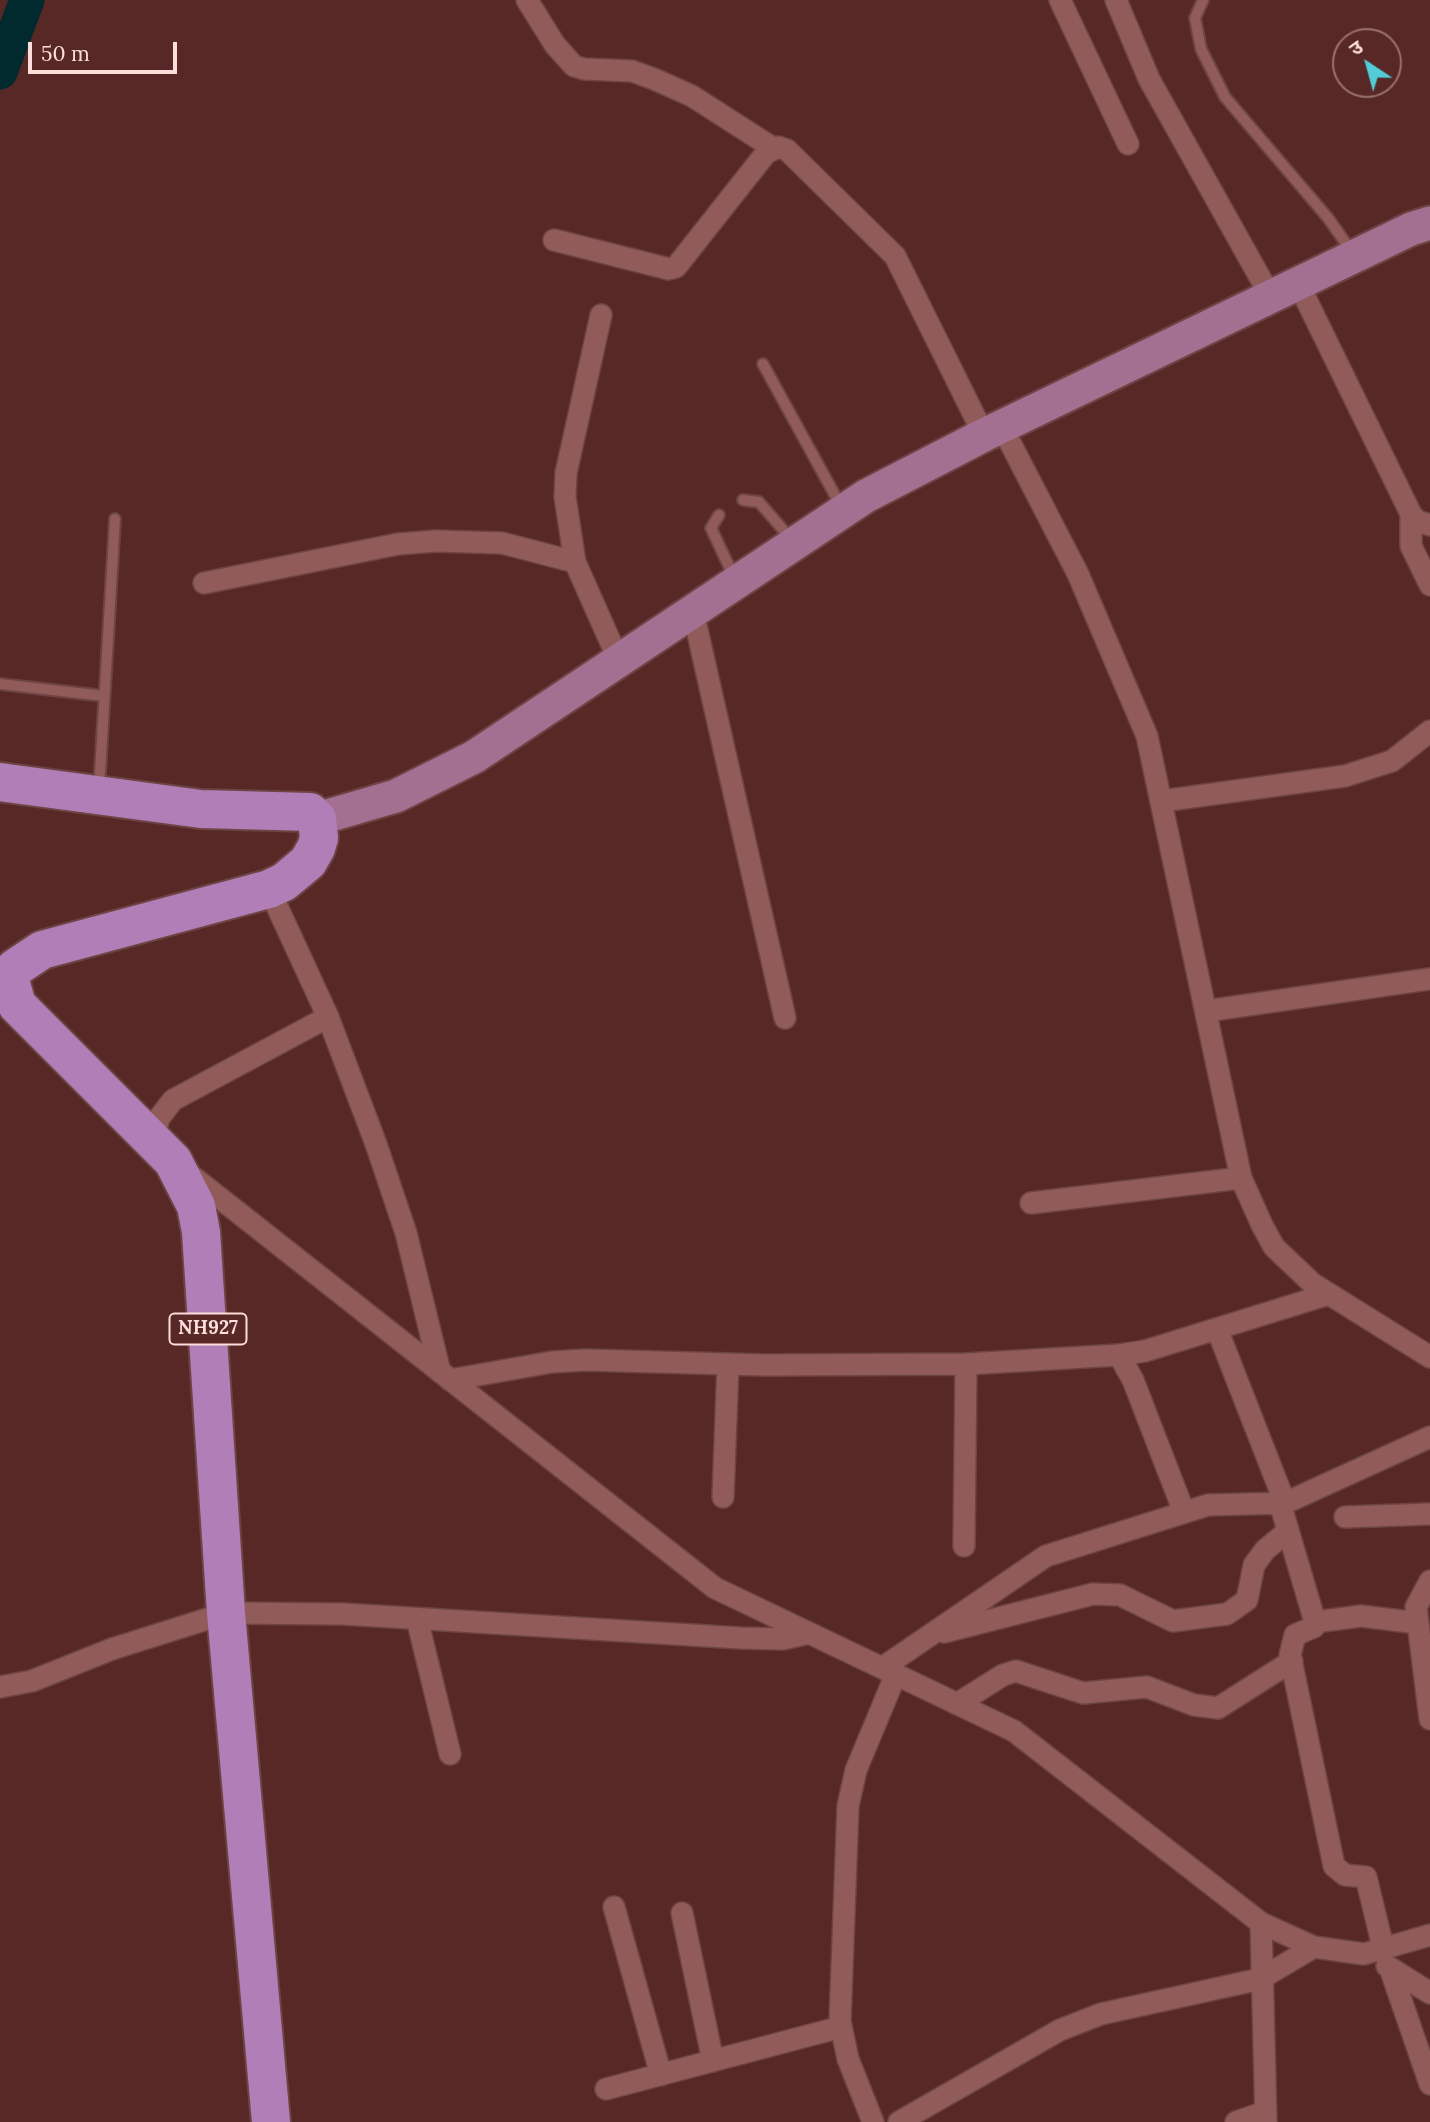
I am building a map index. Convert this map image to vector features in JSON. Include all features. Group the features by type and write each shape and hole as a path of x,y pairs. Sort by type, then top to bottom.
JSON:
{"highway":[{"path":"0,782 201,809 310,812 317,819"},
{"name":"NH927","path":"271,2122 226,1613 201,1232 196,1206 163,1151 17,1005 11,994 10,981 15,968 42,950 269,889 284,882 307,862 319,838 317,819"}],"main road":[{"path":"317,819 396,796 474,757 844,511 993,431 1430,223"}],"street":[{"path":"527,0 555,45 574,66 584,69 632,71 654,79 703,103 773,148 787,150 895,256 993,431 1078,574 1147,736 1241,1178 1274,1247 1291,1266 1329,1294 1424,1345"},
{"path":"1059,0 1128,144"},
{"path":"1116,0 1149,79 1285,292 1411,514 1417,521 1430,525"},
{"path":"554,240 669,269 676,267 773,148"},
{"path":"601,314 566,473 569,533 575,562 619,660"},
{"path":"1411,514 1411,546 1430,585"},
{"path":"204,583 398,544 436,541 502,542 575,562"},
{"path":"693,612 785,1018"},
{"path":"1162,801 1345,776 1392,761 1430,731"},
{"path":"269,889 328,1017 406,1233 445,1376"},
{"path":"1206,1011 1430,979"},
{"path":"328,1017 173,1100 159,1118 163,1151 715,1588 1014,1731 1261,1923 1314,1948 1374,1951 1430,1935"},
{"path":"1031,1203 1241,1178"},
{"path":"445,1376 552,1362 966,1364 1119,1355 1145,1351 1329,1294"},
{"path":"1217,1329 1282,1503 1315,1622 1314,1627 1294,1635 1291,1645 1292,1661 1335,1866 1345,1875 1366,1877 1374,1951 1390,1968 1430,1993"},
{"path":"1119,1355 1133,1380 1184,1512"},
{"path":"723,1497 727,1364"},
{"path":"964,1546 966,1364"},
{"path":"873,2122 848,2059 841,2027 850,1787 889,1671 929,1636 1046,1556 1208,1505 1282,1503 1430,1437"},
{"path":"1345,1517 1430,1514"},
{"path":"929,1636 1093,1594 1120,1595 1173,1621 1227,1614 1247,1600 1254,1565 1265,1550 1288,1531"},
{"path":"1430,1581 1416,1607 1430,1719"},
{"path":"0,1687 32,1681 112,1649 226,1613 417,1619 741,1638 783,1639 809,1633"},
{"path":"1315,1622 1361,1616 1419,1623"},
{"path":"417,1619 450,1754"},
{"path":"957,1704 1003,1675 1016,1671 1083,1693 1147,1687 1194,1705 1218,1708 1292,1661"},
{"path":"614,1907 661,2075"},
{"path":"682,1913 713,2060"},
{"path":"1236,2122 1266,2117 1260,1979 1261,1923"},
{"path":"899,2122 1060,2031 1101,2014 1260,1979 1314,1948"},
{"path":"1390,1968 1430,2084"},
{"path":"606,2089 841,2027"}],"lane":[{"path":"1203,0 1195,18 1201,48 1225,97 1328,218 1355,257"},
{"path":"764,364 844,511"},
{"path":"743,500 759,502 795,543"},
{"path":"719,516 711,528 736,582"},
{"path":"99,796 115,519"},
{"path":"0,684 104,696"}],"waterway":[{"path":"0,72 27,0"}]}
